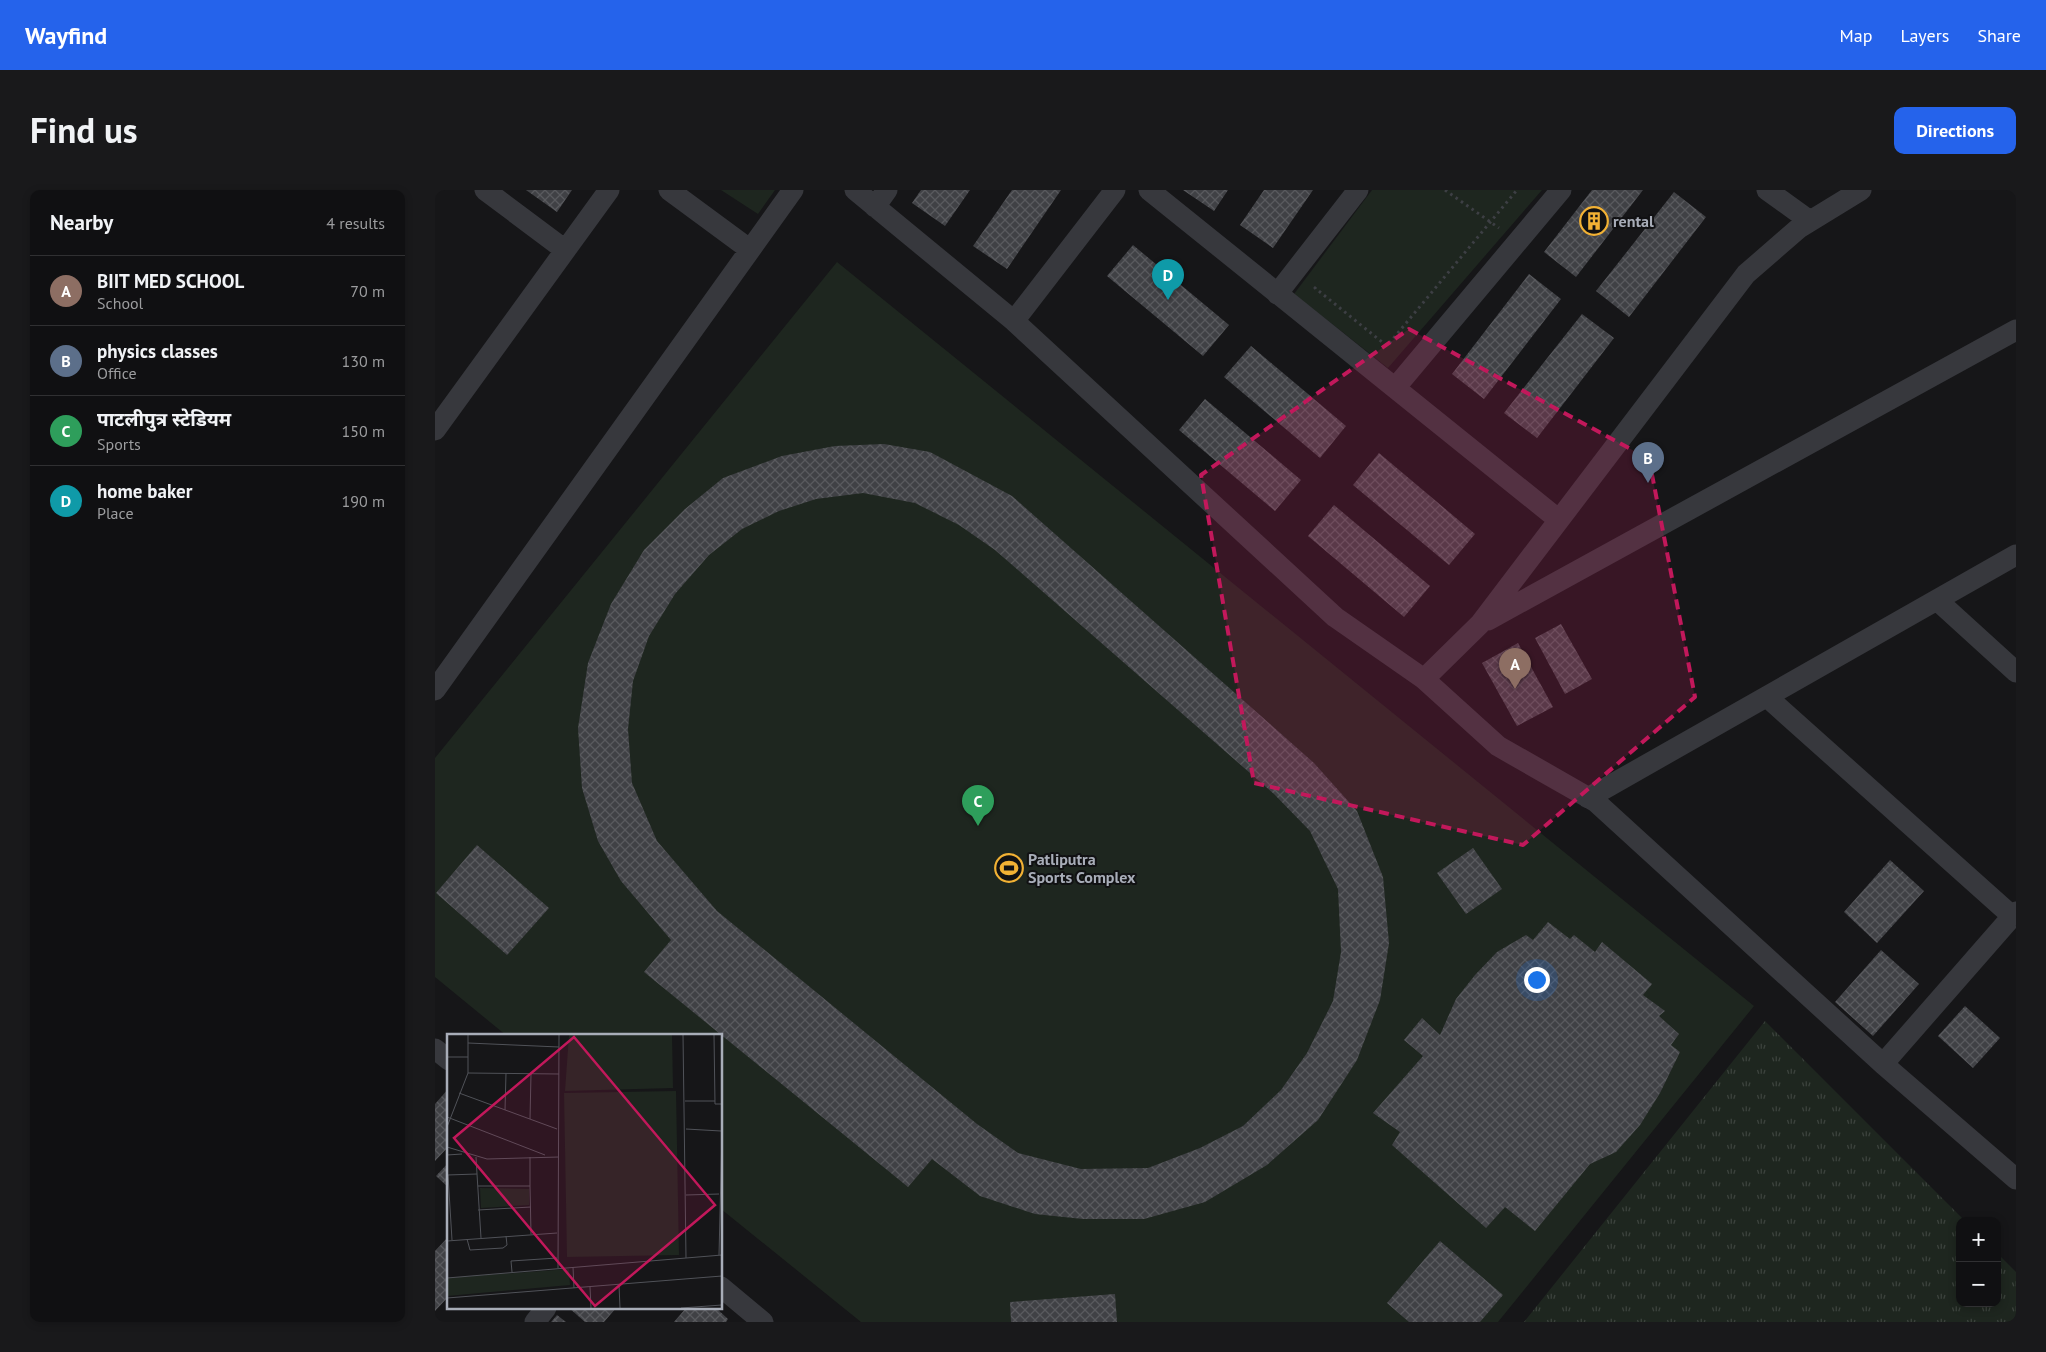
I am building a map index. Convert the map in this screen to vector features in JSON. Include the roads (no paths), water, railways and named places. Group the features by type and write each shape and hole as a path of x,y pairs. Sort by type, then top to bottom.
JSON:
{"street":[{"path":"485,190 565,250"},
{"path":"437,422 609,190"},
{"path":"669,190 749,249"},
{"path":"435,690 793,190"},
{"path":"855,190 881,198 1335,616 1424,679 1497,746 1596,802 1883,1064 2016,1179"},
{"path":"1014,321 1115,190"},
{"path":"1149,190 1559,520"},
{"path":"1277,294 1358,190"},
{"path":"1395,388 1561,190"},
{"path":"1767,190 1810,222"},
{"path":"1424,679 1480,624 1746,274 1799,228 1861,190"},
{"path":"1480,624 2016,330"},
{"path":"1589,798 2016,555"},
{"path":"1938,601 2016,672"},
{"path":"1767,697 2014,914 1883,1064"},
{"path":"435,1049 447,1058"},
{"path":"723,1289 763,1322"},
{"path":"535,1322 544,1310"}],"place":[{"name":"rental","path":"1594,221"},
{"name":"home baker","path":"1168,300"},
{"name":"physics classes","path":"1648,483"},
{"name":"BIIT MED SCHOOL","path":"1515,689"},
{"name":"पाटलीपुत्र स्टेडियम","path":"978,826"},
{"name":"Patliputra Sports Complex","path":"1009,868"}]}
